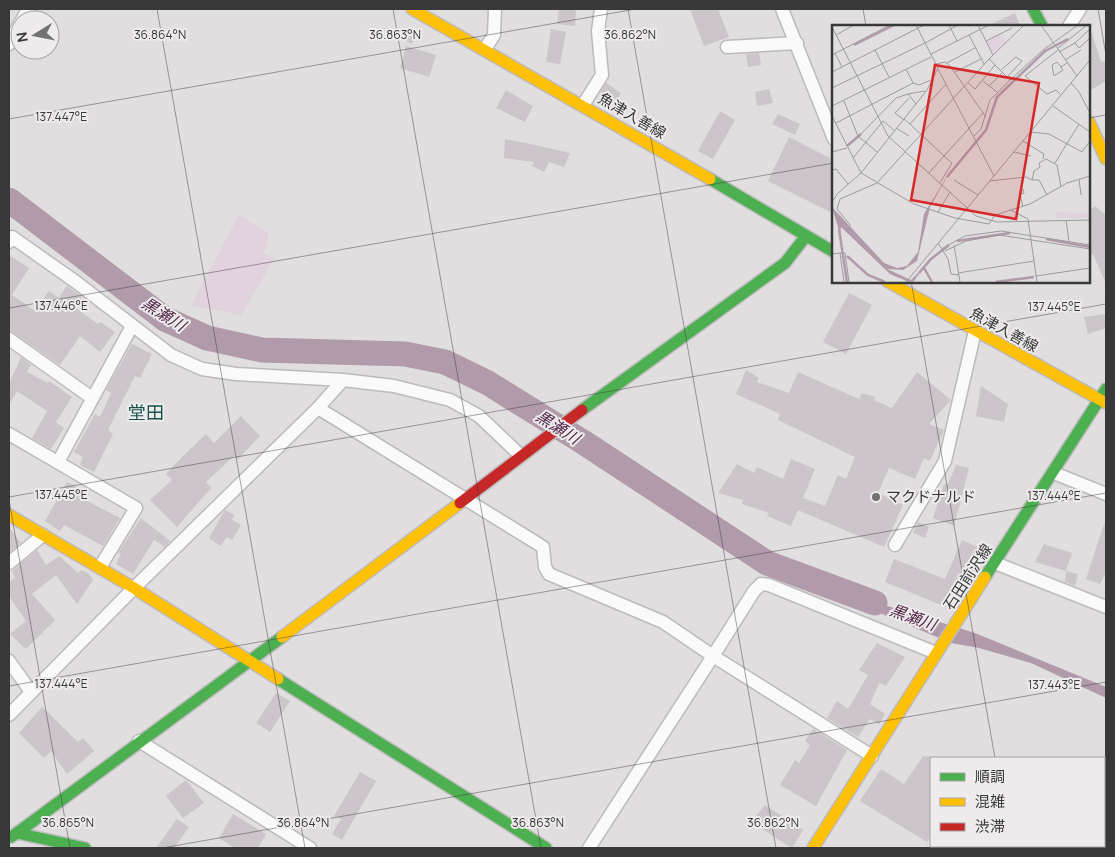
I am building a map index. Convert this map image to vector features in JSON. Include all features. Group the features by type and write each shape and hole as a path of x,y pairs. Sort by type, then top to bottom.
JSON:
{"street":[{"name":"魚津入善線","path":"412,9 583,105 832,251"},
{"path":"485,49 494,35 495,9"},
{"path":"583,105 602,76 598,31 600,9"},
{"path":"782,9 832,134"},
{"path":"1033,9 1041,25"},
{"path":"1070,25 1080,9"},
{"path":"727,47 797,43"},
{"path":"1090,124 1106,159"},
{"path":"13,836 248,662 462,499 785,263 806,236"},
{"path":"10,238 76,282 171,355 202,369 236,374 343,380 394,386 450,400 479,416 522,456"},
{"name":"魚津入善線","path":"889,282 975,331 1104,397"},
{"path":"58,462 132,326"},
{"path":"895,545 945,461 975,331"},
{"path":"9,339 92,398"},
{"path":"9,715 134,588 318,408 343,380"},
{"name":"石田前沢線","path":"813,848 936,653 1104,397"},
{"path":"318,408 462,499 543,547 545,567 549,574 663,622 713,656 872,756"},
{"path":"9,434 136,508 100,567"},
{"path":"1054,473 1106,494"},
{"path":"9,515 134,588 248,662 546,848"},
{"path":"9,563 43,535"},
{"path":"995,563 1106,607"},
{"path":"589,848 754,591 761,584 769,585 936,653"},
{"path":"9,661 32,692"},
{"path":"139,741 310,848"},
{"path":"13,836 85,848"}],"shaded area":[{"path":"239,215 269,233 264,253 274,259 241,315 191,305"}],"water":[{"path":"797,578 975,633 1106,687 1106,698 1031,663 979,648 951,643"}],"building":[{"path":"559,9 576,9 575,26 557,24"},
{"path":"690,9 718,9 729,37 704,46"},
{"path":"1015,13 1020,25 989,25"},
{"path":"408,27 419,35 411,44 401,36"},
{"path":"551,29 566,32 560,64 546,62"},
{"path":"1090,31 1101,62 1106,61 1106,81 1090,90"},
{"path":"406,46 436,55 429,77 400,68"},
{"path":"759,53 761,65 748,67 746,54"},
{"path":"606,83 621,93 615,103 600,93"},
{"path":"769,89 773,103 757,106 755,92"},
{"path":"506,90 533,106 525,122 496,108"},
{"path":"720,111 735,120 713,159 698,151"},
{"path":"778,114 800,124 795,135 772,124"},
{"path":"789,137 832,159 832,213 768,181"},
{"path":"505,139 570,153 564,167 549,162 544,172 532,166 534,162 504,158"},
{"path":"1095,206 1106,215 1106,284 1093,254 1090,256 1090,210"},
{"path":"9,255 29,268 12,295 35,311 49,291 59,298 67,286 82,297 74,307 98,324 100,322 115,332 100,352 80,336 60,365 9,330"},
{"path":"849,293 872,305 846,354 823,342"},
{"path":"1106,314 1106,328 1088,334 1084,317"},
{"path":"132,344 152,354 140,378 135,376 108,430 113,434 94,472 80,465 83,457 74,452 95,414 100,417 111,393 106,390"},
{"path":"21,357 31,365 27,372 48,383 49,381 72,397 56,422 64,428 51,449 32,438 47,411 17,391 9,405 9,384"},
{"path":"746,370 759,378 757,382 789,393 798,372 859,399 862,393 875,397 874,400 892,408 917,372 951,400 929,424 944,430 930,461 924,458 915,479 889,468 878,493 903,505 884,547 798,510 791,526 767,516 769,513 742,504 743,500 718,493 737,464 754,473 757,467 783,479 791,459 815,469 803,498 825,506 838,475 846,479 855,457 778,420 780,414 736,394"},
{"path":"981,386 1008,404 1004,422 976,416"},
{"path":"241,416 260,436 238,459 234,456 206,482 211,488 177,527 150,500 172,480 166,474 206,434 214,443"},
{"path":"956,465 969,468 954,526 933,518 944,484 948,484"},
{"path":"67,482 89,494 85,500 120,518 103,546 64,525 60,531 45,521"},
{"path":"225,510 234,515 232,520 241,525 232,540 227,537 220,546 209,538"},
{"path":"141,518 170,541 165,547 154,540 133,574 116,564 121,554 118,553"},
{"path":"918,522 929,527 925,538 913,533"},
{"path":"1104,524 1106,524 1106,572 1100,584 1086,579"},
{"path":"9,527 21,543 9,553"},
{"path":"962,540 986,551 973,576 967,573 951,609 885,582 894,559 945,579"},
{"path":"1044,544 1072,553 1066,571 1035,562"},
{"path":"37,550 46,565 59,556 78,573 81,570 88,573 93,580 77,604 56,575 32,594 55,620 26,649 10,634 26,621 9,596 9,582 15,578 12,571"},
{"path":"1066,571 1078,574 1075,586 1065,582"},
{"path":"877,643 905,657 886,686 879,683 870,704 885,714 879,724 870,719 858,737 827,718 837,701 848,709 868,675 859,670"},
{"path":"276,693 290,701 270,732 256,723"},
{"path":"42,707 78,742 83,738 94,751 67,774 51,751 44,758 19,733"},
{"path":"813,729 847,750 816,806 780,785 795,760 799,763 810,745 805,741"},
{"path":"923,756 931,757 930,838 927,842 860,801 881,769 904,784"},
{"path":"360,772 376,781 342,840 332,834 341,819 334,816"},
{"path":"186,780 204,803 183,818 166,796"},
{"path":"765,805 803,830 792,848 751,822"},
{"path":"233,814 266,834 258,848 235,848 219,838"},
{"path":"177,819 189,827 174,848 156,848"}],"waterway":[{"name":"黒瀬川","path":"9,200 165,319 207,338 262,350 405,354 445,362 488,383 583,442 767,563 875,603"}],"traffic: fast":[{"path":"1033,9 1041,25"},
{"path":"710,179 832,251"},
{"path":"582,410 785,263 806,236"},
{"path":"985,577 1106,389"},
{"path":"17,833 282,637"},
{"path":"278,679 546,848"},
{"path":"11,837 17,833 85,848"}],"traffic: slow":[{"path":"412,9 710,179"},
{"path":"1090,124 1106,159"},
{"path":"889,282 1106,403"},
{"path":"282,637 460,503"},
{"path":"9,515 134,588 278,679"},
{"path":"813,848 985,577"}],"traffic: jam":[{"path":"460,503 582,410"}],"place":[{"name":"マクドナルド","path":"876,497"}],"district":[{"name":"堂田","path":"146,413"}]}
